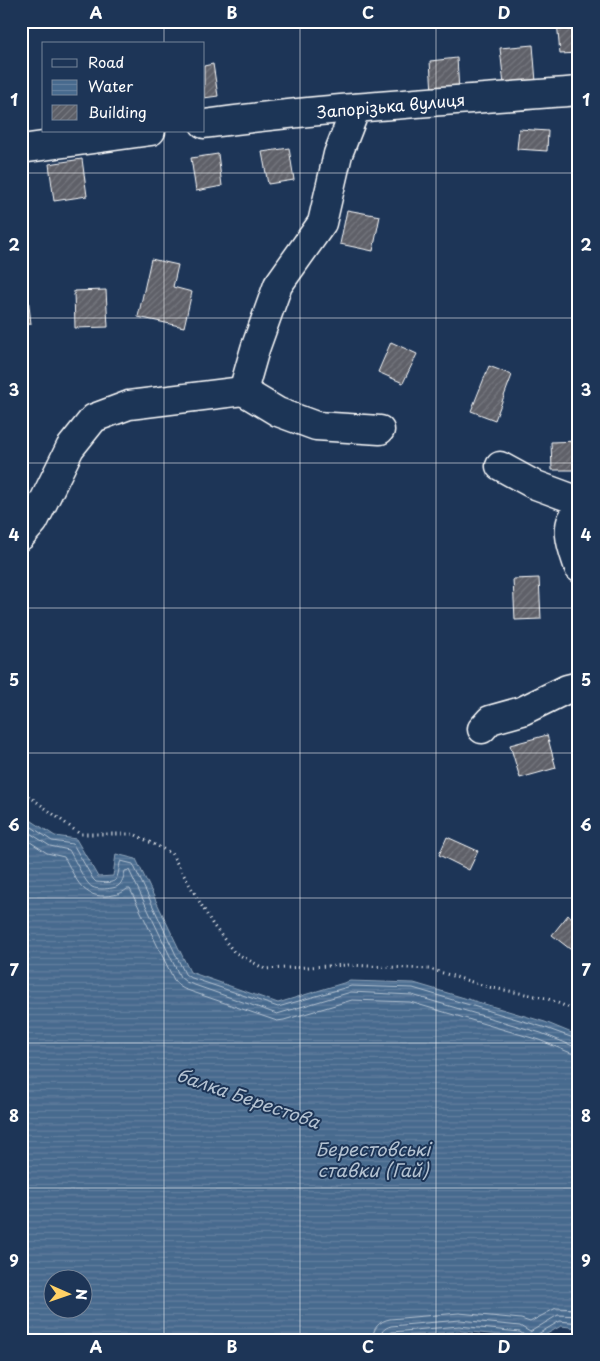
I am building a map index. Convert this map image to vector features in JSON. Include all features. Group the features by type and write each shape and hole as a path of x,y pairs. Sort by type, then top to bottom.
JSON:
{"street":[{"name":"Запорізька вулиця","path":"205,124 356,108 579,91"},
{"path":"243,391 255,349 278,285 322,223 338,154 356,108"},
{"path":"21,149 145,132"},
{"path":"21,536 34,521 70,448 94,418 129,404 243,391 278,412 316,426 380,430"},
{"path":"500,466 533,484 579,501"},
{"path":"579,512 570,525 570,538 579,568"},
{"path":"482,729 490,720 522,711 568,689 579,686"}],"path":[{"path":"21,790 80,834 134,834 171,854 213,925 234,952 265,970 348,965 430,969 488,986 546,998 579,1012"}],"water":[{"name":"Берестовські ставки (Гай)","path":"21,808 32,821 55,836 76,839 98,877 113,876 116,854 136,859 190,972 278,1003 350,981 414,983 545,1022 579,1036 579,1328 561,1326 538,1339 460,1331 366,1340 21,1340"}],"building":[{"path":"557,21 579,21 579,53 560,54"},
{"path":"533,45 536,82 504,85 500,48"},
{"path":"457,58 459,91 432,93 430,61"},
{"path":"213,64 218,96 205,98 205,66"},
{"path":"519,129 548,131 547,151 517,149"},
{"path":"289,148 294,180 268,184 262,152"},
{"path":"218,154 222,186 196,191 191,158"},
{"path":"82,159 87,196 54,201 49,164"},
{"path":"347,210 380,216 373,251 340,244"},
{"path":"151,259 178,265 173,287 192,292 184,327 138,317"},
{"path":"21,287 27,287 31,324 21,325"},
{"path":"106,290 108,327 75,328 74,291"},
{"path":"391,342 417,354 403,383 378,372"},
{"path":"489,366 512,375 495,420 471,411"},
{"path":"579,441 579,470 552,470 551,442"},
{"path":"539,578 541,619 515,620 513,579"},
{"path":"547,735 556,768 520,778 510,745"},
{"path":"447,837 478,851 469,870 439,855"},
{"path":"568,915 579,923 579,956 552,935"}],"water label":[{"name":"балка Берестова","path":"248,1099"}]}
